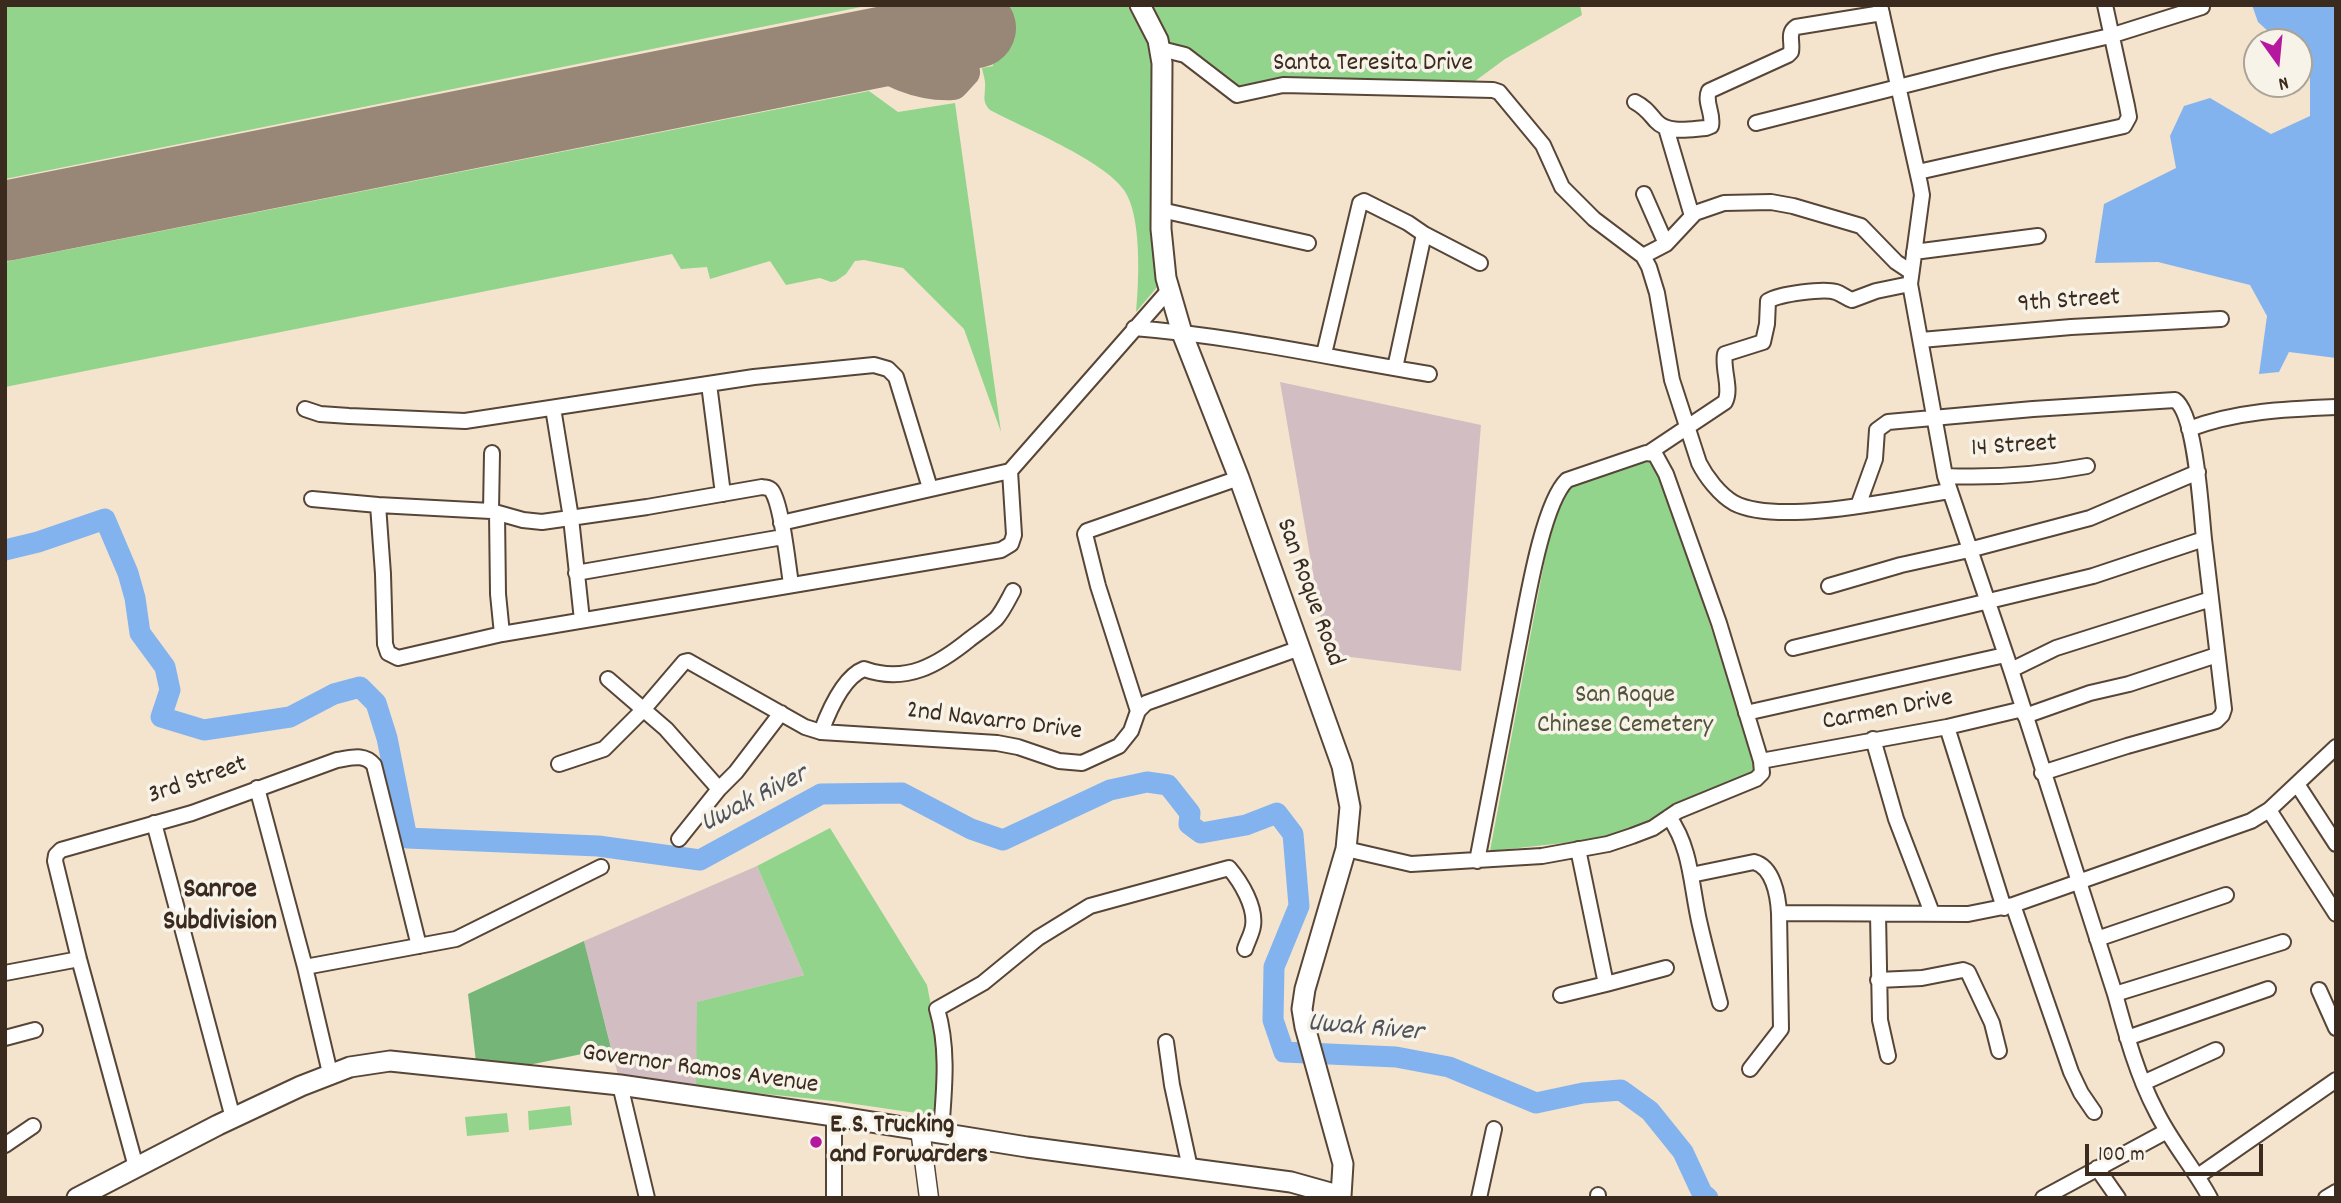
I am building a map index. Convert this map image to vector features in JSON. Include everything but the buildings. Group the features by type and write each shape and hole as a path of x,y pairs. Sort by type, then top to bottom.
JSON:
{"main road":[{"name":"San Roque Road","path":"1140,5 1161,49 1161,210 1169,290 1182,332 1239,478 1300,648 1348,789 1350,822 1346,849 1305,989 1302,1009 1309,1046 1343,1164 1343,1197"},
{"name":"Governor Ramos Avenue","path":"79,1197 233,1118 330,1073 373,1063 407,1062 620,1085 1027,1147 1291,1182 1343,1197"}],"street":[{"path":"1918,172 2124,126 2129,117 2105,5"},
{"path":"1756,123 2110,36 2202,7"},
{"path":"1635,102 1642,105 1666,128 1712,126 1707,96 1709,91 1788,55 1792,48 1790,35 1796,27 1881,9 1922,195 1910,278 1949,491 2011,670 2143,1083 2167,1131 2210,1198"},
{"name":"Santa Teresita Drive","path":"1161,49 1185,55 1237,95 1283,85 1499,92 1511,103 1543,145 1562,187 1588,214 1643,256"},
{"path":"1666,128 1692,216"},
{"path":"1644,194 1666,244"},
{"path":"1324,354 1360,203 1364,201 1408,223 1480,263"},
{"path":"1910,278 1861,226 1770,202 1724,203 1695,213 1666,244 1643,256 1654,281 1672,380 1703,472 1732,502 1752,509 1823,510 1949,491"},
{"path":"1161,210 1308,243"},
{"path":"1395,368 1424,234"},
{"path":"1914,252 2038,236"},
{"path":"1477,862 1531,584 1551,506 1559,487 1567,480 1650,452 1725,402 1728,396 1723,363 1725,354 1763,342 1768,301 1773,297 1790,293 1835,291 1852,300 1910,278"},
{"path":"576,573 782,530 930,488 1010,471 1169,290"},
{"name":"9th Street","path":"1921,340 2071,327 2221,319"},
{"path":"1134,328 1182,332 1324,354 1429,374"},
{"path":"305,409 320,414 465,421 754,377 874,365 888,369 896,377 930,488"},
{"path":"709,384 723,494"},
{"path":"1858,506 1875,459 1876,436 1882,424 2175,400 2180,404 2185,413 2198,472 2224,709 2220,718 2042,773"},
{"path":"2189,429 2233,416 2286,409 2336,407"},
{"path":"553,408 571,518 582,620"},
{"path":"1346,849 1411,864 1542,856 1608,844 1653,828 1678,811 1756,779 1762,773 1761,761 1719,623 1666,474 1655,454 1650,452"},
{"path":"492,453 502,634"},
{"name":"14 Street","path":"1945,476 2036,475 2087,466"},
{"path":"377,505 385,644 388,653 398,658 502,634 1000,550 1011,544 1014,535 1010,471"},
{"path":"1829,586 1900,565 2090,518 2198,472"},
{"path":"1239,478 1087,531 1085,534 1098,586 1138,711 1146,703 1165,694 1300,648"},
{"path":"312,499 494,512 542,522 647,508 762,486 773,493 791,584"},
{"path":"1793,648 2093,576 2204,539"},
{"path":"821,732 828,711 856,672 864,669 878,674 909,673 926,669 945,659 997,617 1013,591"},
{"path":"2011,670 2056,648 2211,599"},
{"path":"1746,713 2005,655"},
{"name":"Carmen Drive","path":"1761,761 2024,713 2129,684 2217,655"},
{"name":"2nd Navarro Drive","path":"643,710 684,662 688,661 805,727 821,732 997,743 1059,761 1082,763 1119,746 1131,731 1138,711"},
{"path":"608,679 666,729 719,789"},
{"path":"559,764 604,749 643,710"},
{"path":"679,839 736,772 781,713"},
{"path":"1947,727 2008,906 2071,1072 2094,1112"},
{"path":"1873,739 1896,819 1932,913"},
{"path":"1779,913 1968,914 2008,906 2251,821 2269,810 2336,747"},
{"name":"3rd Street","path":"79,959 55,861 61,850 192,813 337,760 357,757 369,758 374,765 419,946"},
{"path":"2297,784 2336,844"},
{"path":"257,788 330,1073"},
{"path":"2269,810 2336,914"},
{"path":"1669,817 1681,836 1699,923 1720,1003"},
{"path":"154,823 233,1118"},
{"path":"1578,849 1606,984"},
{"path":"1691,874 1754,862 1767,869 1775,889 1779,913 1781,1029 1750,1069"},
{"path":"305,968 456,939 601,867"},
{"path":"942,1132 944,1052 943,1029 937,1009 983,983 1059,924 1090,906 1228,868 1236,876 1250,904 1253,926 1245,949"},
{"path":"2097,939 2226,895"},
{"path":"1878,914 1880,1020 1888,1056"},
{"path":"2115,994 2283,942"},
{"path":"5,973 79,959 136,1167"},
{"path":"1561,995 1666,968"},
{"path":"1878,980 1922,978 1962,970 1968,972 1992,1023 1999,1051"},
{"path":"2127,1038 2268,989"},
{"path":"2319,990 2336,1028"},
{"path":"5,1038 35,1030"},
{"path":"1166,1042 1172,1085 1190,1168"},
{"path":"2143,1083 2216,1050"},
{"path":"2198,1176 2336,1080"},
{"path":"620,1085 647,1198"},
{"path":"834,1116 834,1198"},
{"path":"5,1145 33,1126"},
{"path":"919,1129 929,1198"},
{"path":"1479,1198 1494,1129"},
{"path":"2043,1198 2167,1131"},
{"path":"2097,1168 2118,1198"},
{"path":"2326,1198 2336,1192"}],"shaded area":[{"path":"1280,382 1481,425 1461,671 1327,654"},
{"path":"757,866 804,975 698,1002 696,1087 619,1079 584,941"}],"green space":[{"path":"5,5 871,5 5,179"},
{"path":"980,5 1127,5 1148,44 1153,65 1150,227 1158,286 1136,312 1138,249 1130,201 1114,179 1099,167 987,107 982,68 993,66"},
{"path":"1153,5 1580,5 1582,15 1505,59 1467,87 1271,80 1245,90 1234,88 1167,44"},
{"path":"869,91 898,112 955,103 1001,432 964,329 903,268 864,260 855,261 846,274 836,281 820,278 786,285 770,261 710,279 707,267 681,269 672,254 5,387 5,262"},
{"name":"San Roque Chinese Cemetery","path":"1652,461 1665,489 1748,739 1756,775 1658,820 1610,838 1490,851 1551,526 1569,489 1585,474"},
{"path":"830,828 927,985 940,1051 937,1116 834,1101 696,1087 697,1002 804,975 757,866"},
{"path":"584,941 611,1048 519,1067 476,1062 468,994"},
{"path":"570,1106 572,1125 529,1130 528,1111"},
{"path":"507,1113 509,1132 467,1136 465,1117"}],"water":[{"path":"2252,5 2336,5 2336,358 2289,352 2279,372 2259,374 2267,316 2250,285 2158,262 2095,263 2104,204 2176,168 2170,136 2184,106 2210,98 2271,134 2310,116 2310,98 2313,98 2313,28 2265,28 2258,22"}],"waterway":[{"name":"Uwak River","path":"5,550 38,542 105,519 128,573 140,633 165,667 170,690 161,717 204,730 290,717 334,694 360,687 376,703 387,738 407,838 598,846 700,860 821,794 902,793 971,829 1003,840 1110,790 1147,782 1168,785 1190,813 1189,824 1201,833 1246,825 1277,813 1293,834 1299,906 1274,967 1273,1020 1284,1052 1396,1057 1449,1067 1536,1103 1583,1093 1621,1090 1650,1111 1683,1152 1702,1193 1708,1198"}],"taxiway":[{"path":"891,45 939,5"},
{"path":"942,50 951,41 956,30 956,18 951,5"},
{"path":"859,52 892,71 915,80 953,84 964,72 956,53 909,42"}],"runway":[{"path":"5,221 976,28"}],"place":[{"name":"E. S. Trucking and Forwarders","path":"816,1142"}],"district":[{"name":"Sanroe Subdivision","path":"220,908"}]}
